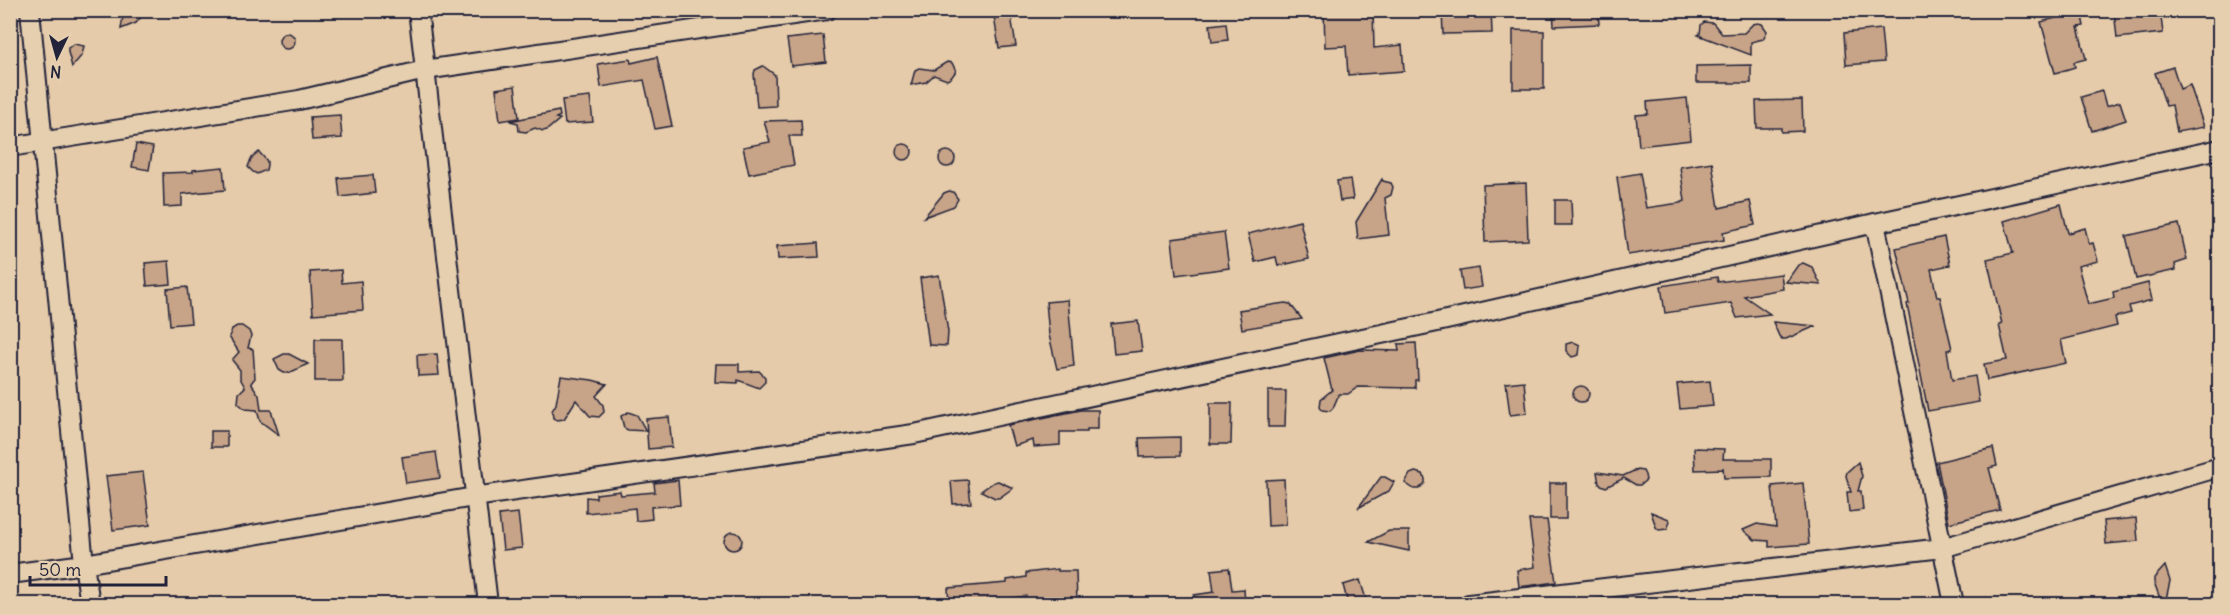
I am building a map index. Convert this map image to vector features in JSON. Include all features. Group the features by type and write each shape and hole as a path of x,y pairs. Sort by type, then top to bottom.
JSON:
{"street":[{"path":"30,10 84,564 90,604"},
{"path":"418,10 488,604"},
{"path":"10,147 299,100 425,70 827,10"},
{"path":"10,574 84,564 474,497 914,434 2220,149"},
{"path":"1875,223 1954,604"},
{"path":"1469,604 1942,548 2220,467"}],"building":[{"path":"124,10 147,10 136,23 121,29"},
{"path":"993,10 1010,10 1016,46 999,48"},
{"path":"1324,10 1373,10 1374,48 1402,45 1404,71 1348,75 1346,46 1325,47"},
{"path":"1442,10 1491,10 1492,33 1443,34"},
{"path":"1553,10 1598,10 1599,24 1554,26"},
{"path":"2114,10 2160,10 2163,33 2117,38"},
{"path":"2081,11 2084,26 2078,27 2086,59 2074,62 2075,67 2055,73 2041,22"},
{"path":"1704,22 1713,23 1722,34 1744,33 1753,24 1758,23 1762,24 1767,31 1763,39 1751,42 1751,55 1698,35"},
{"path":"1226,23 1228,40 1212,42 1210,25"},
{"path":"1881,29 1884,62 1846,65 1844,33"},
{"path":"1513,30 1544,31 1544,89 1513,89"},
{"path":"287,33 295,41 287,49 279,41"},
{"path":"823,35 826,62 791,66 787,39"},
{"path":"74,44 84,46 82,55 72,67 68,48"},
{"path":"657,57 672,126 655,129 644,80 601,87 598,64 630,59 631,63"},
{"path":"947,62 952,63 956,71 951,78 947,80 934,75 926,82 911,85 915,70 919,68 934,70"},
{"path":"1751,65 1751,83 1696,83 1696,66"},
{"path":"763,66 775,75 776,106 757,107 754,74 755,70"},
{"path":"2173,67 2180,89 2190,85 2204,127 2177,132 2172,105 2166,106 2155,73"},
{"path":"515,86 519,118 500,121 496,89"},
{"path":"2102,91 2106,106 2120,102 2126,120 2092,131 2081,97"},
{"path":"590,97 593,122 565,124 562,100"},
{"path":"1687,98 1691,140 1639,146 1636,115 1648,114 1647,102"},
{"path":"1802,100 1803,131 1781,132 1781,128 1757,128 1756,101"},
{"path":"559,111 560,116 556,118 560,119 543,131 535,128 526,132 519,131 518,123 510,121"},
{"path":"340,115 342,138 312,140 310,117"},
{"path":"801,120 802,136 789,136 794,165 749,174 743,147 770,142 764,121"},
{"path":"136,144 153,147 149,170 132,167"},
{"path":"904,144 912,152 904,160 896,152"},
{"path":"944,151 950,151 955,159 953,165 944,167 939,162 939,156"},
{"path":"259,152 267,161 267,165 266,170 257,174 248,167 251,159"},
{"path":"1712,162 1719,208 1750,201 1755,225 1723,232 1724,240 1628,255 1617,177 1640,173 1646,208 1680,203 1685,201 1680,167"},
{"path":"223,167 225,190 182,194 182,206 164,207 163,173 193,172 193,170"},
{"path":"373,175 375,193 340,197 338,178"},
{"path":"1350,179 1353,199 1340,201 1337,181"},
{"path":"1382,179 1391,183 1393,187 1391,195 1385,198 1389,235 1358,239 1356,222"},
{"path":"1526,183 1528,240 1485,242 1483,185"},
{"path":"953,192 958,199 954,206 924,217 944,193"},
{"path":"1555,200 1571,200 1572,225 1555,225"},
{"path":"2061,204 2068,233 2085,228 2089,244 2093,243 2098,261 2078,266 2088,304 2114,298 2113,292 2148,283 2152,300 2129,306 2131,313 2115,317 2117,326 2061,340 2066,363 1987,380 1984,364 2007,360 1999,325 2002,324 1987,259 2013,253 2004,221"},
{"path":"1300,221 1309,259 1278,266 1276,257 1255,262 1248,234"},
{"path":"2179,224 2187,260 2175,264 2176,270 2136,279 2126,236"},
{"path":"1224,232 1229,268 1176,275 1172,239"},
{"path":"1944,237 1950,265 1931,269 1952,349 1947,350 1952,380 1975,376 1979,402 1928,411 1907,304 1909,303 1896,248"},
{"path":"818,243 819,257 778,259 777,246"},
{"path":"169,261 171,284 147,286 145,263"},
{"path":"1803,263 1812,267 1821,285 1786,282 1798,265"},
{"path":"1479,268 1482,287 1463,290 1460,271"},
{"path":"341,270 342,283 361,281 363,310 313,314 310,272"},
{"path":"1781,274 1783,289 1744,296 1770,314 1737,318 1731,303 1665,313 1661,286 1717,277 1718,282"},
{"path":"939,275 948,332 947,346 929,345 920,278"},
{"path":"187,287 191,323 170,325 167,289"},
{"path":"1068,300 1074,366 1057,369 1049,335 1046,302"},
{"path":"1290,304 1302,319 1242,329 1239,310"},
{"path":"1138,321 1142,351 1114,354 1111,324"},
{"path":"1773,322 1816,326 1782,339"},
{"path":"242,326 249,331 251,336 248,348 253,349 255,378 251,383 259,395 261,410 271,410 279,435 260,421 257,410 245,409 238,403 239,393 245,387 240,378 240,370 232,360 239,352 229,337 232,329"},
{"path":"315,339 342,339 343,381 315,381"},
{"path":"1573,342 1580,345 1579,355 1572,357 1566,351 1566,344"},
{"path":"1416,343 1418,380 1415,380 1415,388 1358,387 1348,394 1339,394 1330,411 1322,410 1321,399 1332,390 1324,358 1360,350 1399,351 1398,344"},
{"path":"289,354 308,364 284,373 279,370 274,359"},
{"path":"437,354 439,375 418,376 417,355"},
{"path":"716,364 739,364 739,372 759,371 765,377 765,382 759,388 738,380 738,383 715,382"},
{"path":"561,376 607,384 596,396 603,405 604,412 599,417 590,416 576,400 564,419 553,418 552,411 556,404"},
{"path":"1524,381 1527,413 1510,415 1506,383"},
{"path":"1710,381 1713,406 1680,409 1677,384"},
{"path":"1581,386 1587,388 1589,394 1587,400 1581,402 1575,400 1573,394 1575,388"},
{"path":"1268,391 1286,391 1285,427 1268,427"},
{"path":"1210,403 1232,403 1231,444 1210,444"},
{"path":"1081,410 1098,410 1098,429 1087,429 1087,432 1060,432 1060,445 1034,447 1033,440 1014,446 1008,425"},
{"path":"628,412 637,415 646,431 624,428 621,416"},
{"path":"669,417 672,447 648,449 646,419"},
{"path":"211,431 227,431 227,447 211,447"},
{"path":"1180,437 1180,456 1140,457 1139,438"},
{"path":"1694,448 1724,449 1723,459 1771,459 1771,477 1724,478 1723,467 1723,469 1695,470"},
{"path":"1993,448 1997,466 1989,468 2000,510 1949,523 1937,462"},
{"path":"436,452 440,478 406,483 402,457"},
{"path":"1858,462 1862,476 1858,491 1861,491 1863,510 1849,512 1847,492 1851,492 1846,476 1847,472"},
{"path":"1636,470 1643,471 1645,475 1646,480 1640,485 1624,478 1606,487 1599,484 1597,472 1623,476"},
{"path":"143,472 150,525 113,530 106,476"},
{"path":"1415,472 1423,474 1425,479 1425,483 1419,489 1414,489 1405,483 1410,474"},
{"path":"1381,477 1394,482 1389,491 1358,508"},
{"path":"1284,479 1286,525 1268,526 1266,480"},
{"path":"678,480 680,505 651,507 652,519 636,521 635,508 586,513 586,497 596,498 596,494 620,491 621,495 655,492 654,483"},
{"path":"968,480 971,503 953,504 951,481"},
{"path":"998,481 1013,488 999,498 981,491 994,482"},
{"path":"1550,483 1566,483 1566,519 1550,519"},
{"path":"1803,483 1809,544 1769,547 1769,541 1755,540 1743,530 1757,524 1776,527 1772,486"},
{"path":"1651,512 1669,519 1667,529 1659,530 1656,527"},
{"path":"518,513 522,548 503,550 499,515"},
{"path":"2136,518 2138,541 2106,544 2104,521"},
{"path":"1529,520 1547,520 1556,582 1519,587 1517,570 1535,567"},
{"path":"1389,531 1409,531 1409,551 1368,542"},
{"path":"729,532 737,532 742,537 740,548 729,550 724,545 724,537"},
{"path":"2165,566 2170,581 2165,604 2162,604 2154,578"},
{"path":"1229,568 1232,590 1244,589 1245,604 1194,604 1194,595 1214,592 1211,570"},
{"path":"1058,569 1058,571 1076,571 1077,604 1027,604 1026,596 999,600 999,604 949,604 948,588 1007,583 1007,580 1026,577 1026,573"},
{"path":"1360,580 1366,599 1348,604 1343,585"}]}
